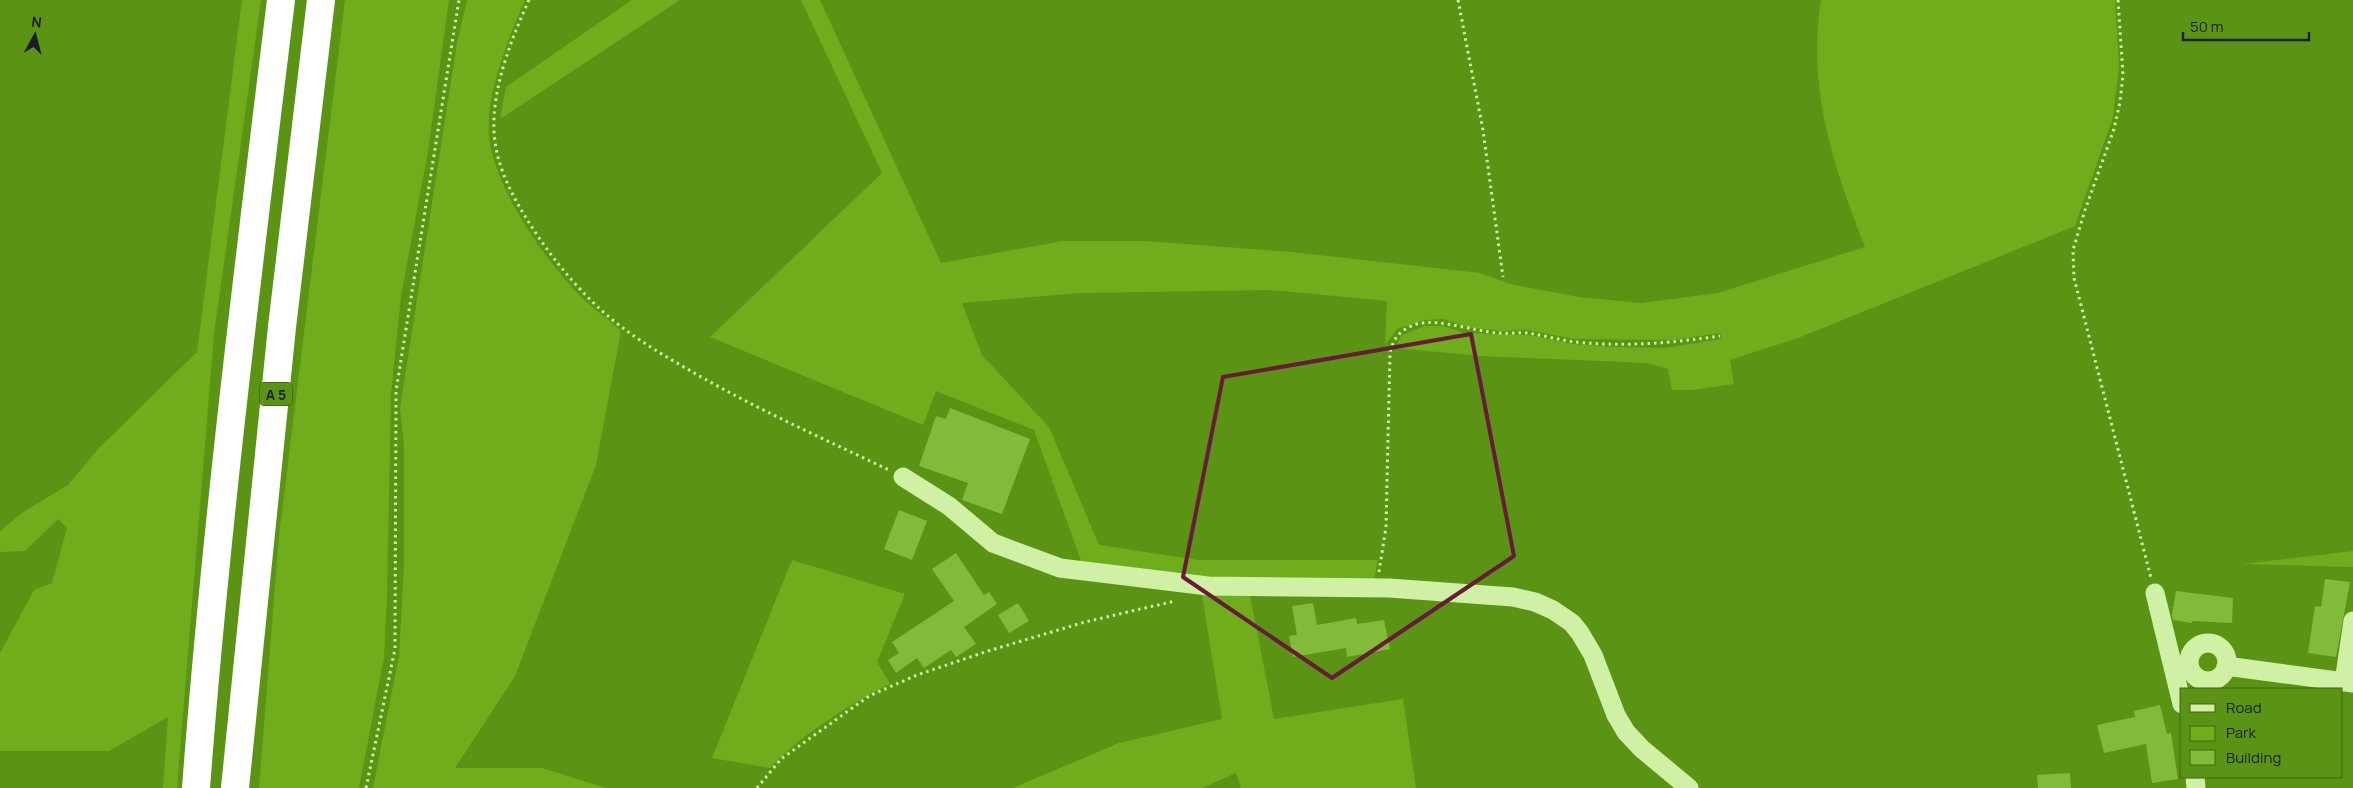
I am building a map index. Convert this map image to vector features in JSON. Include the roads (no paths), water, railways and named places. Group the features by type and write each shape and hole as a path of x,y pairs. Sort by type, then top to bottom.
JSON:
{"highway":[{"path":"196,788 203,693 240,334 281,0"},
{"name":"A 5","path":"235,788 282,328 321,0"}],"street":[{"path":"903,477 949,506 993,543 1060,568 1208,586 1376,588 1513,597 1534,602 1553,610 1572,623 1593,656 1616,715 1626,732 1642,749 1689,788"},
{"path":"2155,593 2180,696"},
{"path":"2226,666 2349,683 2353,621"}]}
